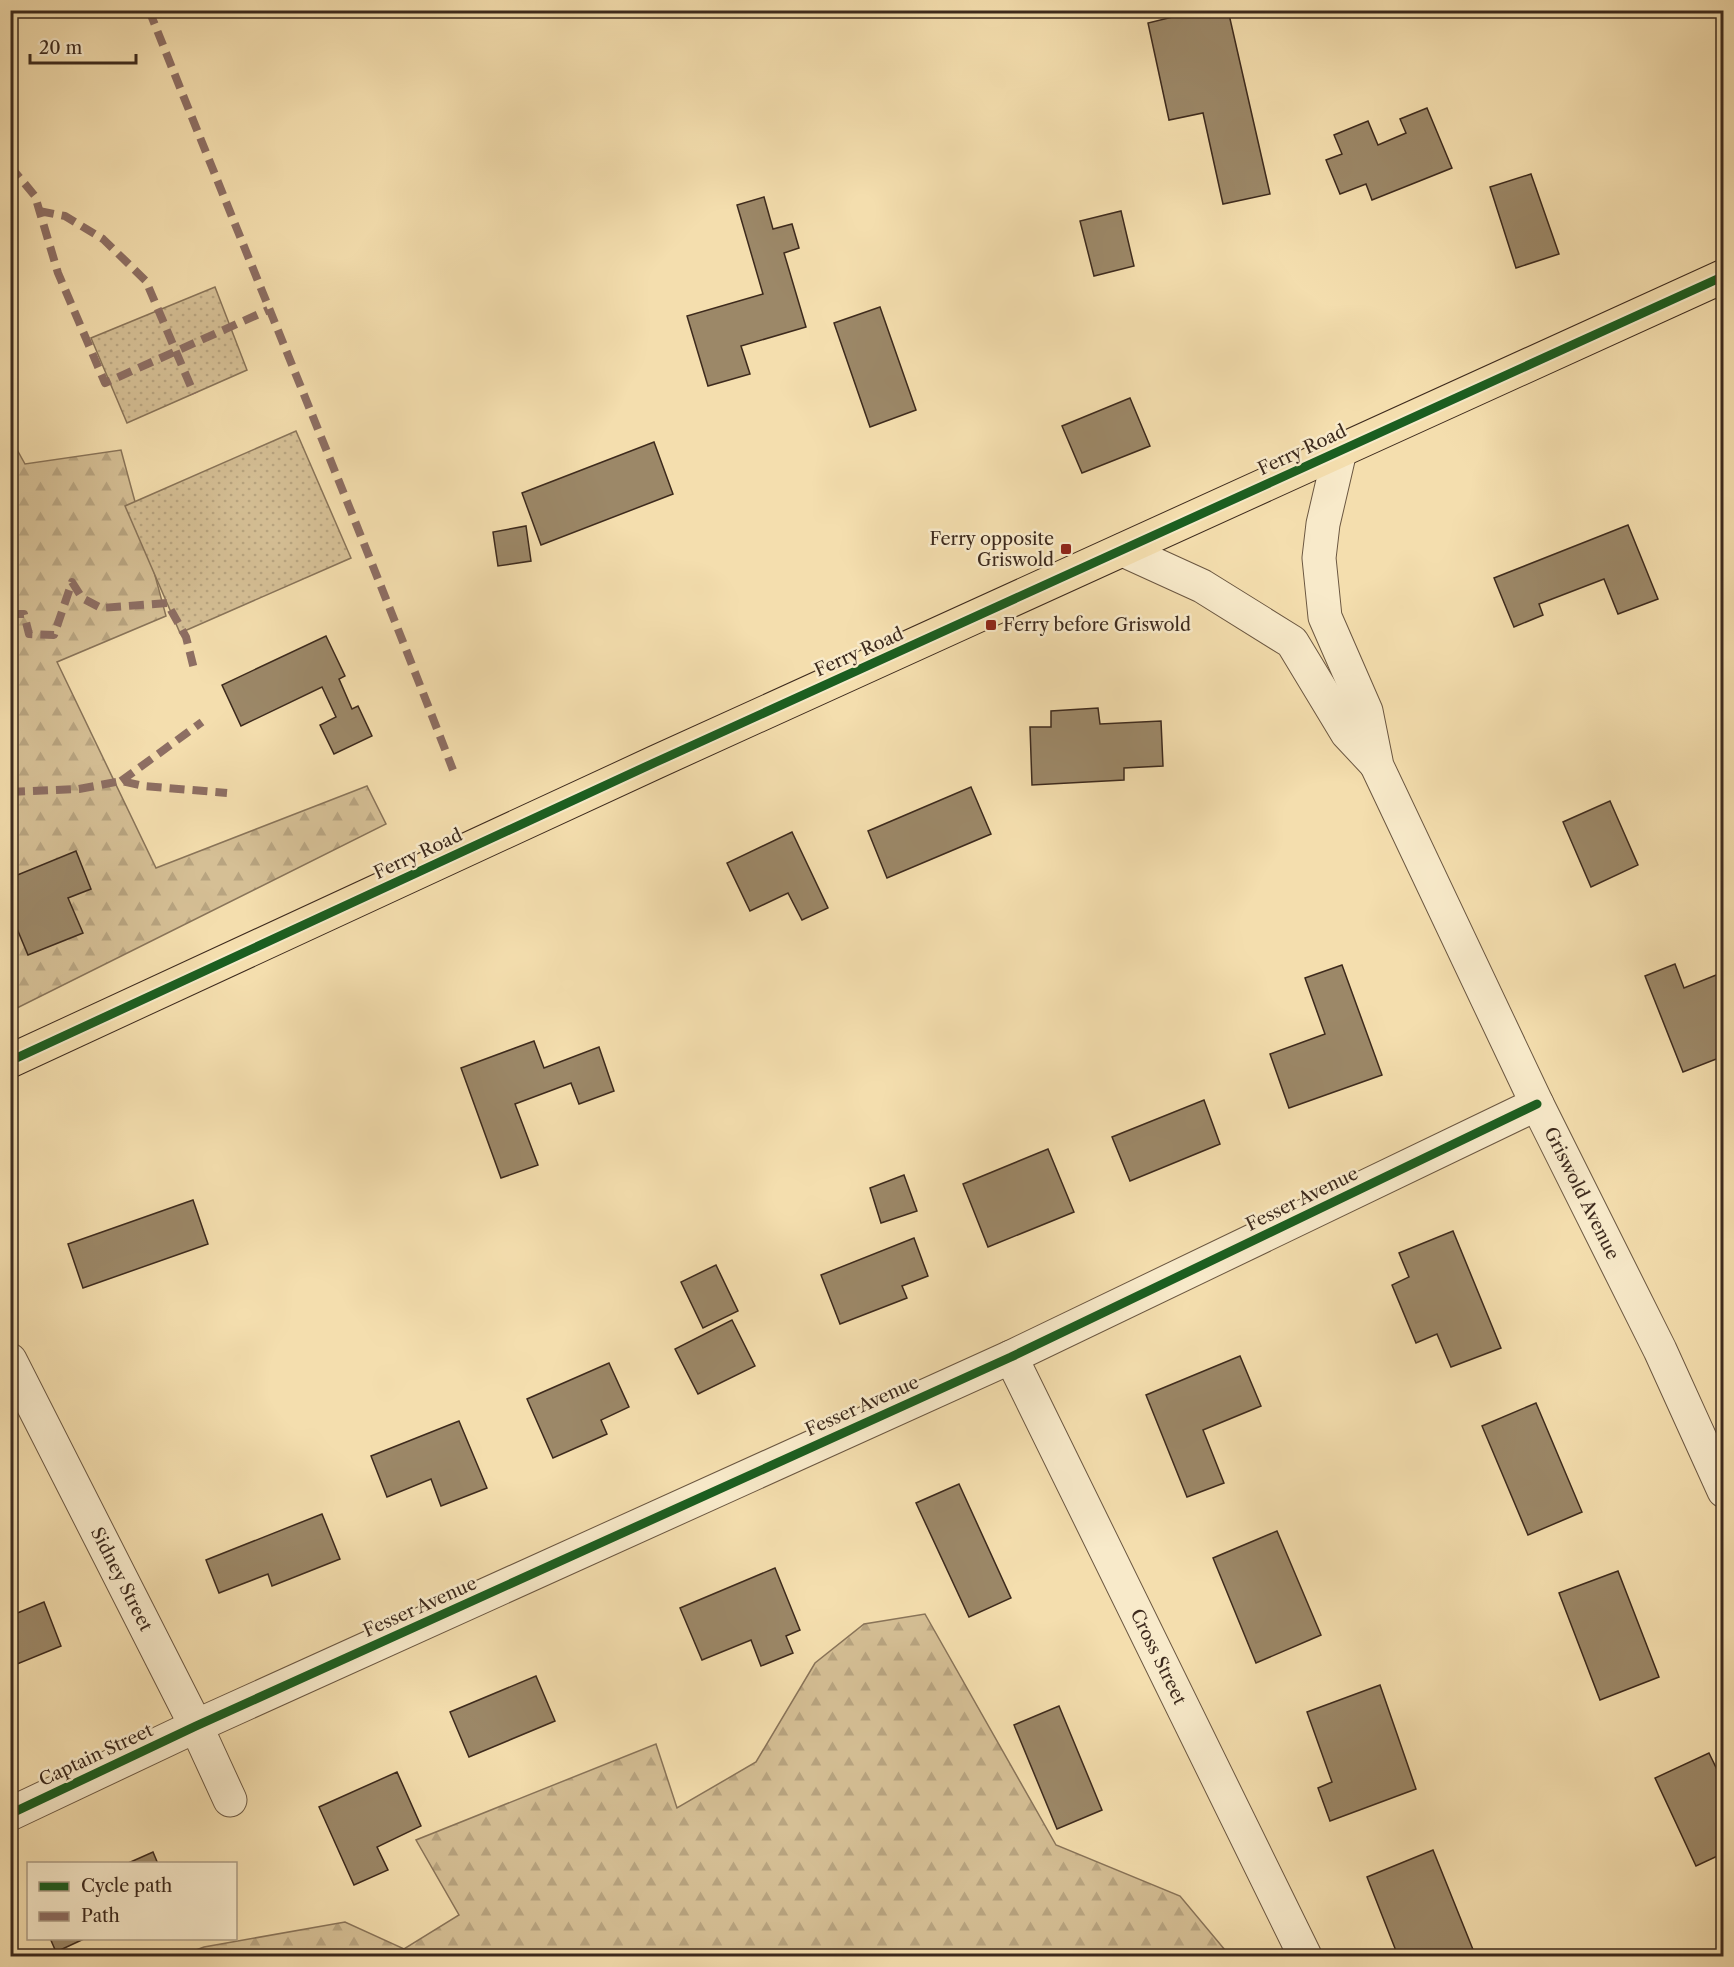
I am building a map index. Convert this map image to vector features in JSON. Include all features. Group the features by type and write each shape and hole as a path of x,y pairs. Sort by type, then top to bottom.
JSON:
{"main road":[{"name":"Ferry Road","path":"10,1061 634,772 1724,276"}],"street":[{"path":"1340,451 1323,524 1319,558 1325,617 1366,711 1377,766"},
{"path":"1123,550 1202,586 1292,642 1347,733 1377,766"},
{"name":"Griswold Avenue","path":"1377,766 1537,1104 1660,1350 1724,1491"},
{"name":"Fesser Avenue","path":"196,1726 1011,1357 1537,1104"},
{"name":"Cross Street","path":"1011,1357 1305,1956"},
{"name":"Sidney Street","path":"10,1360 196,1726 230,1800"},
{"name":"Captain Street","path":"10,1814 196,1726"}],"green space":[{"path":"215,287 247,370 127,423 91,338"},
{"path":"296,431 351,558 180,633 125,506"},
{"path":"10,437 25,464 121,450 166,616 57,662 156,868 367,786 386,824 11,1011"},
{"path":"925,1614 1056,1845 1180,1896 1230,1956 180,1956 204,1947 345,1922 404,1949 459,1915 416,1840 656,1744 677,1808 756,1762 815,1663 864,1624"}],"building":[{"path":"1201,10 1228,10 1270,194 1223,204 1203,113 1169,120 1148,23"},
{"path":"1427,108 1452,168 1372,200 1366,184 1340,194 1326,160 1342,154 1334,135 1368,121 1378,145 1406,133 1400,119"},
{"path":"1531,174 1559,254 1516,268 1490,187"},
{"path":"764,197 773,229 792,224 799,248 784,253 806,327 741,346 750,374 708,386 687,316 763,294 737,205"},
{"path":"1121,211 1134,266 1094,276 1080,221"},
{"path":"880,307 916,410 870,427 834,323"},
{"path":"1130,398 1150,446 1082,473 1062,426"},
{"path":"654,442 673,494 541,545 522,493"},
{"path":"1628,525 1658,599 1618,614 1604,579 1539,604 1543,615 1514,627 1494,578"},
{"path":"526,526 531,561 498,566 493,532"},
{"path":"326,636 345,676 339,679 352,709 358,706 372,736 334,754 320,725 336,717 322,687 241,726 222,685"},
{"path":"1098,708 1100,724 1161,721 1163,766 1124,768 1124,780 1032,785 1030,727 1051,727 1051,711"},
{"path":"971,787 991,834 887,878 868,831"},
{"path":"1610,801 1638,865 1591,887 1563,822"},
{"path":"792,832 828,908 802,920 788,893 750,911 727,863"},
{"path":"76,851 91,889 68,898 83,933 28,955 10,912 10,878"},
{"path":"1675,964 1684,988 1721,973 1724,981 1724,1056 1683,1072 1645,976"},
{"path":"1342,965 1382,1075 1289,1108 1270,1054 1325,1034 1305,978"},
{"path":"534,1041 544,1068 599,1047 614,1091 579,1104 571,1083 515,1104 538,1165 501,1178 461,1068"},
{"path":"1204,1100 1220,1144 1130,1181 1112,1137"},
{"path":"1048,1149 1074,1212 988,1247 963,1184"},
{"path":"904,1175 917,1211 881,1223 870,1188"},
{"path":"193,1200 208,1244 83,1288 68,1244"},
{"path":"1453,1231 1501,1348 1451,1367 1437,1334 1416,1343 1392,1285 1409,1277 1399,1253"},
{"path":"914,1238 928,1276 902,1286 907,1298 840,1324 821,1275"},
{"path":"716,1265 738,1311 703,1328 681,1282"},
{"path":"732,1320 755,1366 698,1394 675,1349"},
{"path":"1240,1356 1261,1406 1203,1430 1224,1483 1187,1497 1146,1395"},
{"path":"609,1363 629,1407 601,1420 607,1434 553,1458 527,1399"},
{"path":"1536,1403 1582,1512 1528,1535 1482,1426"},
{"path":"459,1421 487,1488 441,1506 431,1479 387,1497 371,1456"},
{"path":"959,1484 1011,1598 969,1617 916,1503"},
{"path":"322,1514 340,1559 272,1586 268,1574 219,1593 206,1560"},
{"path":"1277,1531 1321,1635 1256,1663 1213,1558"},
{"path":"775,1568 800,1630 786,1636 793,1653 761,1666 751,1640 702,1660 680,1608"},
{"path":"1618,1571 1659,1677 1600,1700 1559,1593"},
{"path":"44,1602 61,1646 10,1667 10,1616"},
{"path":"536,1676 555,1721 469,1757 450,1712"},
{"path":"1380,1685 1416,1789 1330,1821 1318,1788 1332,1782 1307,1712"},
{"path":"1059,1706 1102,1810 1057,1829 1014,1725"},
{"path":"1709,1753 1724,1784 1724,1853 1696,1866 1655,1778"},
{"path":"397,1772 421,1826 377,1847 388,1870 354,1885 319,1807"},
{"path":"1433,1850 1474,1952 1463,1956 1398,1956 1367,1877"},
{"path":"153,1852 157,1862 130,1862"},
{"path":"51,1940 82,1940 56,1952"}],"marked path":[{"path":"149,10 453,770"},
{"path":"10,166 35,196 58,273 105,383 268,310"},
{"path":"39,211 65,216 103,239 146,281 194,394"},
{"path":"10,614 24,614 29,634 54,635 72,582 82,598 101,608 167,603 186,637 194,669"},
{"path":"121,781 202,722"},
{"path":"10,792 79,789 121,781 144,786 227,793"}],"cycle path":[{"path":"10,1061 656,762 1724,276"},
{"path":"10,1814 196,1726 1011,1357 1537,1104"}],"place":[{"name":"Ferry opposite Griswold","path":"1066,549"},
{"name":"Ferry before Griswold","path":"991,625"}]}
